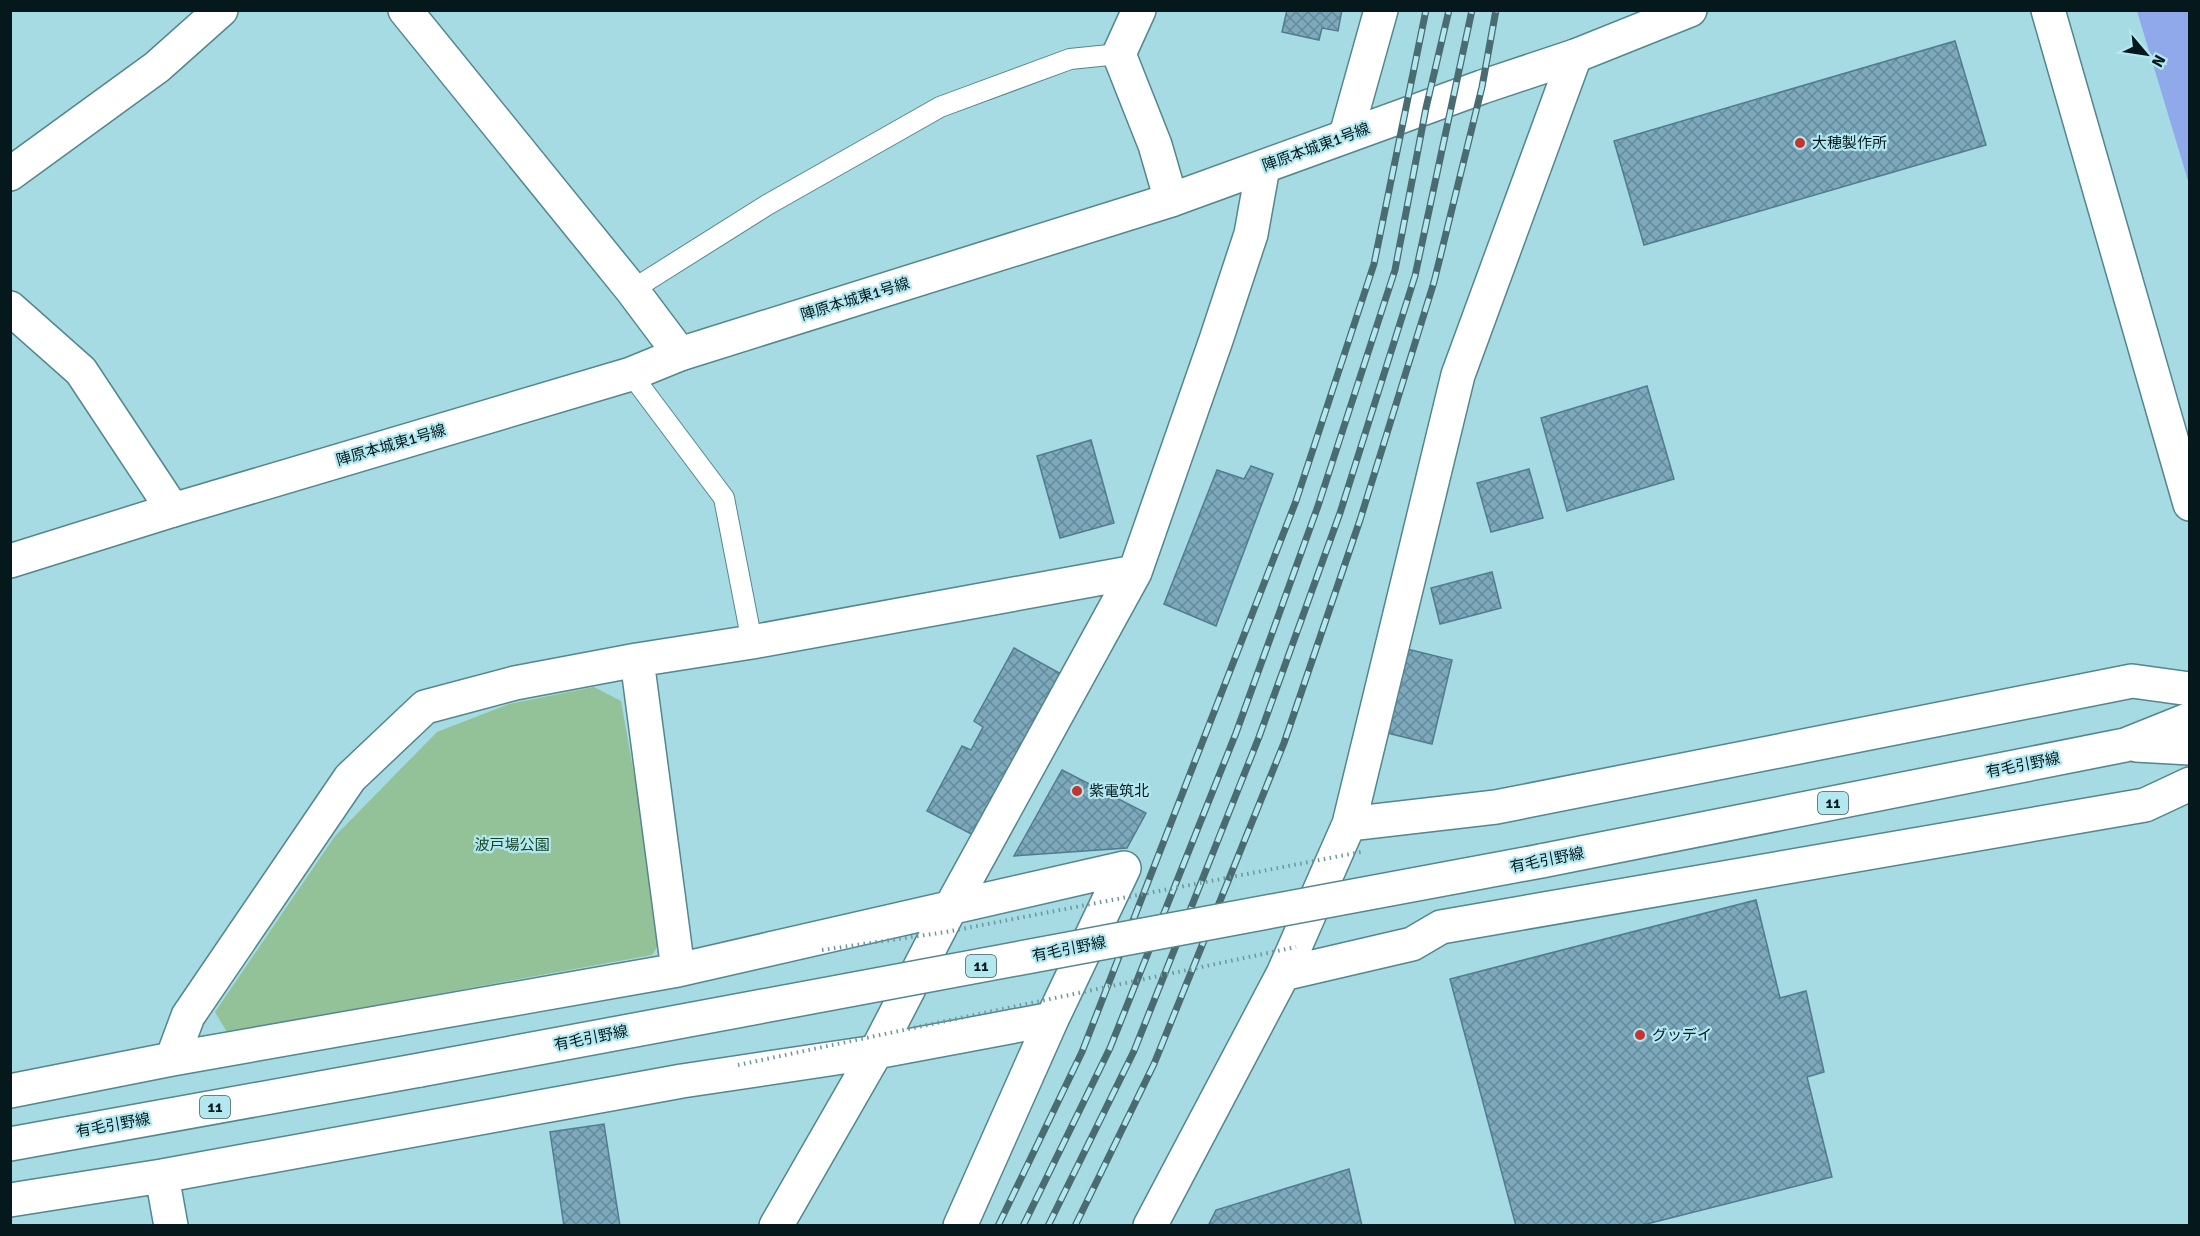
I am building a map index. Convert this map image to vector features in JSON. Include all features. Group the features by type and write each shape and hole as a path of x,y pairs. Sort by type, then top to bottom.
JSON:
{"street":[{"path":"10,174 157,67 221,10"},
{"path":"405,10 632,290 680,354"},
{"path":"1139,10 1119,54 1155,145 1171,200"},
{"path":"1346,135 1381,10"},
{"name":"陣原本城東1号線","path":"10,561 172,510 632,374 680,354 1171,200 1346,135 1575,57 1690,10"},
{"path":"2048,10 2190,504"},
{"path":"1150,1226 1355,838 1458,375 1575,57"},
{"path":"776,1226 876,1052 951,907 1135,572 1251,234 1263,167"},
{"path":"10,308 81,371 172,510"},
{"path":"172,1059 188,1016 350,778 425,707 515,683 1135,572"},
{"path":"637,660 678,970"},
{"path":"1355,838 1496,807 2132,681 2190,689"},
{"name":"有毛引野線","path":"10,1144 1541,861 2125,744 2190,719"},
{"name":"有毛引野線","path":"2125,744 2190,748"},
{"path":"1289,960 1412,944 1441,927 2145,805 2190,784"},
{"path":"10,1091 172,1059 678,970 1124,868 1052,1019 960,1226"},
{"path":"10,1200 162,1176 682,1081 876,1052 1052,1019"},
{"path":"162,1176 171,1226"}],"lane":[{"path":"632,290 767,205 940,107 1070,59 1119,54"},
{"path":"632,374 724,498 752,642"}],"path":[{"path":"822,950 946,932 1355,838"},
{"path":"738,1065 1289,960"}],"green space":[{"name":"波戸場公園","path":"594,687 621,701 663,938 652,955 227,1032 215,1012 335,836 437,732 509,704"}],"water":[{"path":"2137,11 2189,11 2189,184"}],"building":[{"path":"1287,10 1342,10 1338,31 1322,28 1319,40 1282,32"},
{"name":"大穂製作所","path":"1955,41 1986,145 1644,245 1614,141"},
{"path":"1647,386 1674,479 1567,511 1541,418"},
{"path":"1091,440 1114,523 1060,538 1037,456"},
{"path":"1251,466 1273,474 1216,626 1164,604 1217,470 1244,479"},
{"path":"1529,469 1543,518 1491,532 1477,483"},
{"path":"1492,572 1501,608 1440,624 1431,588"},
{"path":"1014,648 1063,675 979,838 927,811 962,746 971,750 983,727 974,721"},
{"path":"1407,649 1452,660 1432,744 1387,733"},
{"name":"紫電筑北","path":"1062,770 1146,813 1127,848 1014,856"},
{"name":"グッデイ","path":"1756,900 1780,998 1806,991 1824,1072 1807,1077 1832,1177 1639,1226 1516,1226 1450,979"},
{"path":"604,1124 620,1226 564,1226 550,1132"},
{"path":"1349,1169 1362,1226 1208,1226 1216,1210"}],"railway":[{"path":"998,1226 1082,1052 1296,501 1374,264 1426,10"},
{"path":"1023,1226 1110,1048 1236,733 1318,506 1395,270 1426,108 1449,10"},
{"path":"1048,1226 1134,1051 1259,737 1340,513 1415,276 1472,10"},
{"path":"1075,1226 1154,1064 1284,743 1360,520 1434,282 1482,87 1496,10"}],"place":[{"name":"大穂製作所","path":"1800,143"},
{"name":"紫電筑北","path":"1077,791"},
{"name":"グッデイ","path":"1640,1035"}]}
